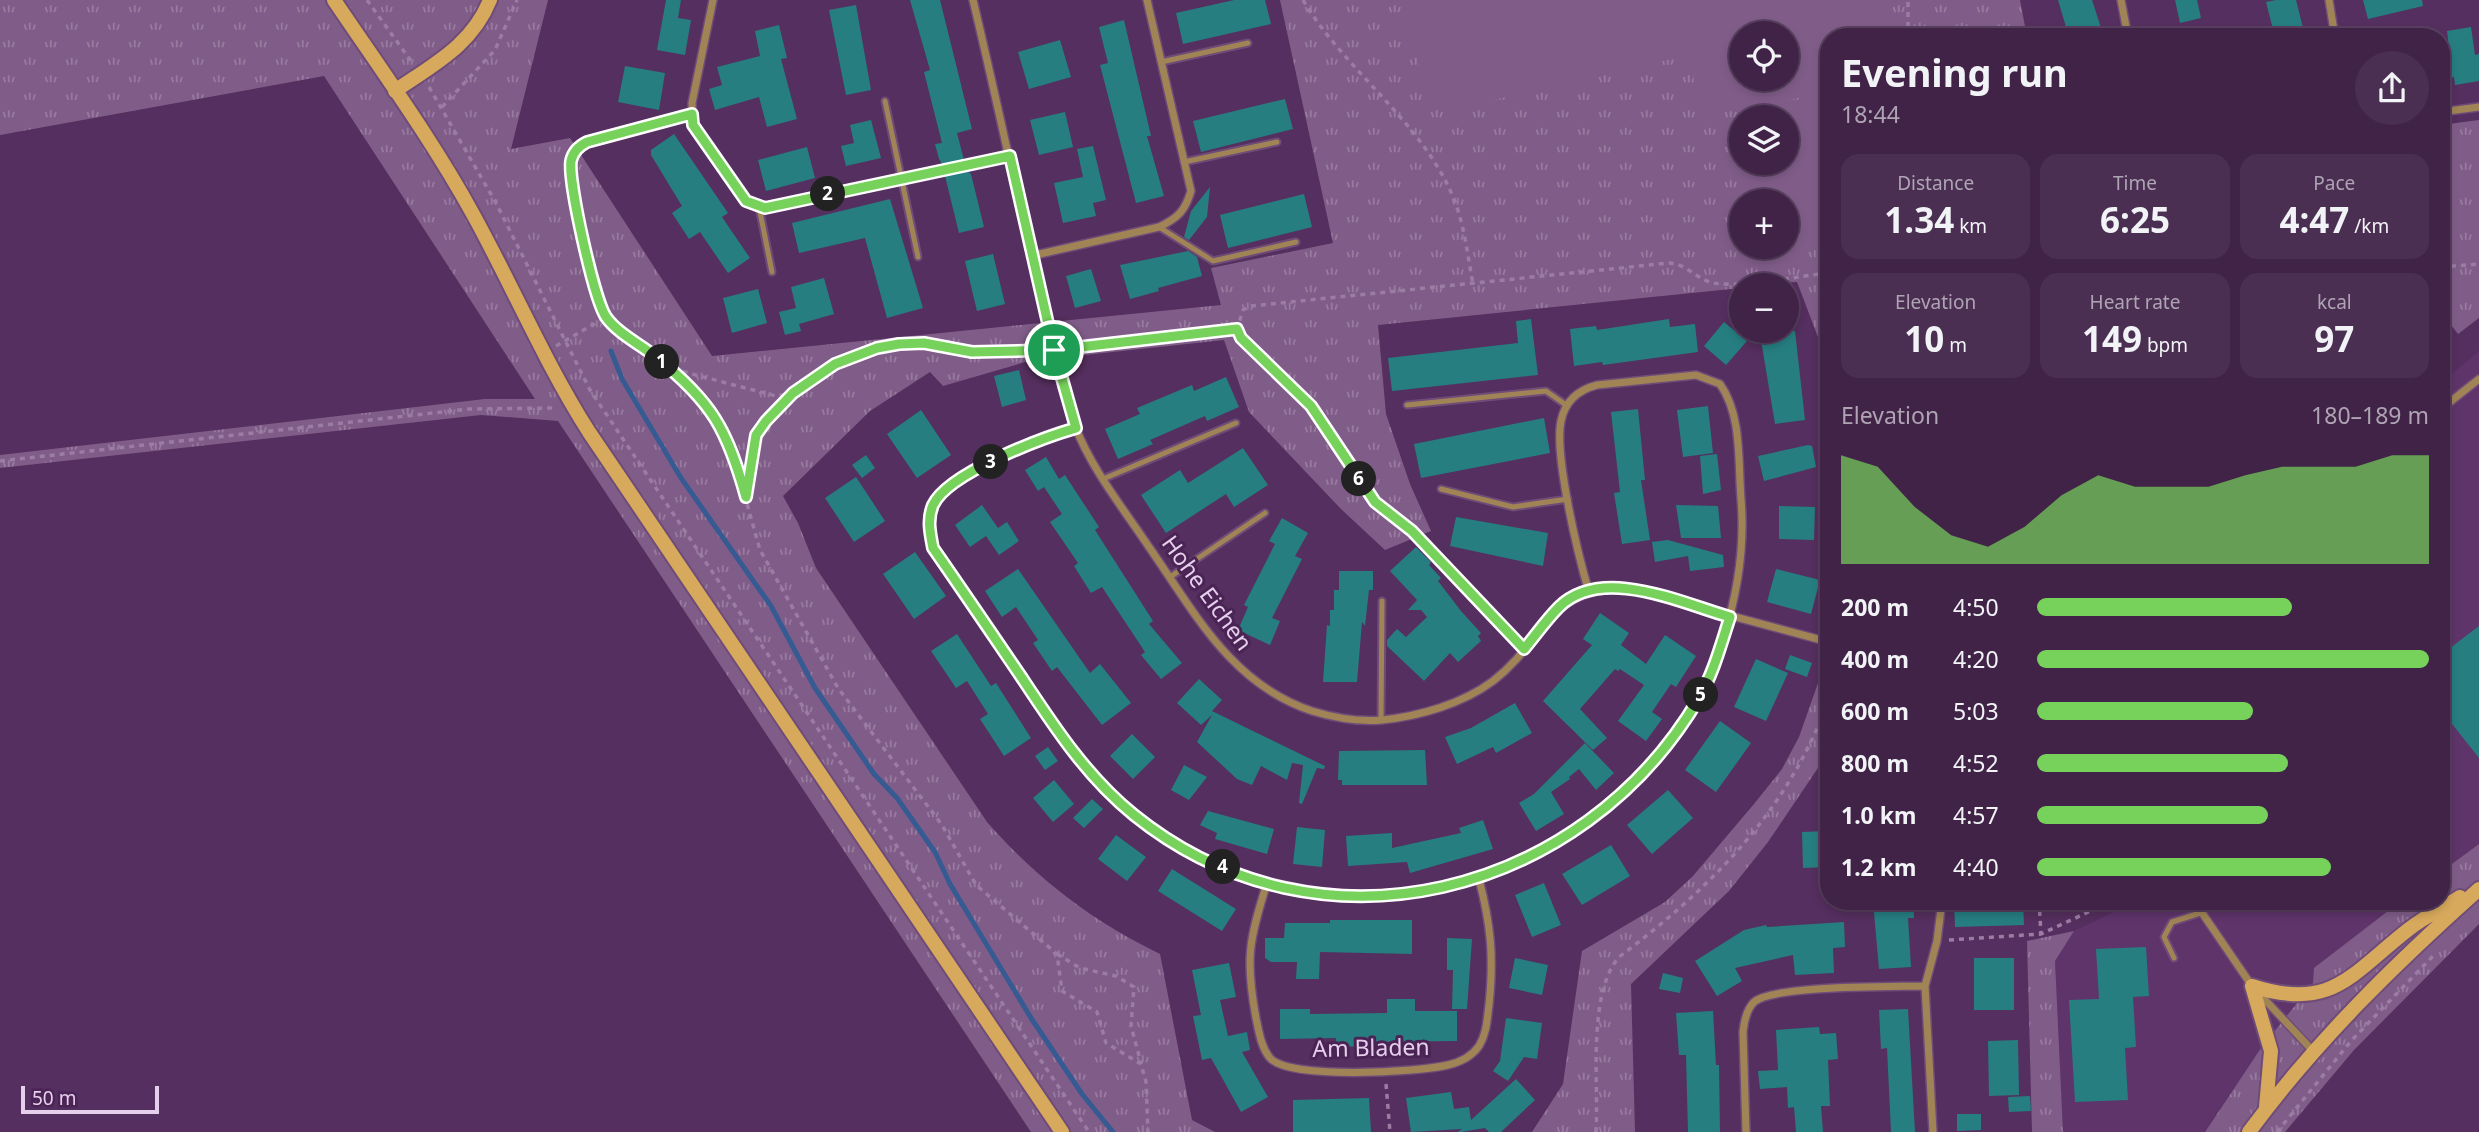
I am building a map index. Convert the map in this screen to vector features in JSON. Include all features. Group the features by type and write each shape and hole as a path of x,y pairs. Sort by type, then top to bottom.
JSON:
{"street":[{"path":"334,0 472,213 572,404 1062,1132"},
{"path":"395,91 451,54 481,21 490,0"},
{"path":"713,0 692,114 693,125 746,201 765,208 1010,156"},
{"name":"Hohe Eichen","path":"973,0 1031,256 1076,428 1102,479 1217,647 1260,686 1299,706 1327,715 1381,720 1435,709 1476,692 1506,670 1559,606 1589,592 1627,588 1820,640"},
{"path":"1031,256 1159,227 1177,219 1187,206 1191,191 1147,0"},
{"path":"2121,0 2126,28"},
{"path":"2329,0 2334,28"},
{"path":"2450,111 2479,107"},
{"path":"1076,428 1041,438 986,464 943,492 934,503 929,516 933,548 1061,737 1099,783 1136,817 1179,845 1238,874 1267,883 1323,894 1369,896 1428,890 1479,879 1578,831 1631,787 1654,762 1700,697 1714,666 1738,582 1743,519 1734,411 1720,384 1696,375 1597,386 1584,388 1566,405 1561,420 1560,439 1568,499 1589,592"},
{"path":"2450,402 2479,379"},
{"name":"Am Bladen","path":"1267,883 1251,933 1247,962 1263,1047 1276,1063 1289,1067 1331,1072 1385,1071 1451,1064 1472,1055 1486,1033 1493,962 1492,934 1479,879"},
{"path":"2450,905 2479,888"},
{"path":"2249,1132 2313,1051 2408,952 2479,888"},
{"path":"1933,1132 1925,986 1937,941 1941,910"},
{"path":"2198,910 2252,985 2313,1051"},
{"path":"2252,985 2290,995 2314,995 2332,988 2352,977 2411,927 2441,910"},
{"path":"2252,985 2271,1051 2266,1109"},
{"path":"1746,1132 1743,1032 1745,1016 1753,1003 1778,992 1925,986"}],"lane":[{"path":"1161,62 1248,43"},
{"path":"885,101 918,257"},
{"path":"1184,162 1277,142"},
{"path":"759,207 772,272"},
{"path":"1159,227 1213,261 1296,242"},
{"path":"1407,405 1546,391 1566,405"},
{"path":"1102,479 1236,423"},
{"path":"1441,489 1513,507 1568,499"},
{"path":"1170,577 1265,513"},
{"path":"1381,720 1382,601"},
{"path":"2174,958 2164,937 2172,922 2200,913"}],"path":[{"path":"367,0 442,107 496,203 590,390 1089,1132"},
{"path":"442,107 495,50 517,0"},
{"path":"1303,0 1316,20 1407,127 1438,169 1451,191 1460,218 1473,284"},
{"path":"1908,0 1908,28"},
{"path":"692,114 587,142 574,153 571,164 575,198 591,270 606,317 670,368 721,424 732,447 760,550 838,688 942,825 976,885 1058,954 1080,968 1116,976 1134,987 1131,1026 1146,1082 1148,1132"},
{"path":"1524,649 1412,531 1375,502 1311,406 1241,338 1237,329 1242,310 1251,306 1669,263 1679,263 1699,278 1722,284 1820,274"},
{"path":"2450,266 2479,264"},
{"path":"544,353 606,317"},
{"path":"746,497 756,435 793,393 835,364 877,348 924,343 972,352 1054,350 1237,329"},
{"path":"670,368 762,395 793,393"},
{"path":"0,461 469,409 535,410 572,404"},
{"path":"1596,1132 1597,1051 1601,1004 1609,969 1696,896 1747,840 1802,761 1820,720"},
{"path":"2040,910 2041,934"},
{"path":"1937,941 2041,934 2093,910"},
{"path":"1058,954 1062,991 1097,1012 1106,1043 1141,1065"},
{"path":"2277,1132 2351,1041 2434,954"},
{"path":"1385,1071 1390,1132"}],"shaded area":[{"path":"2479,351 2479,844 2450,865 2450,375"},
{"path":"2118,910 2391,910 2314,983 2261,1048 2204,1132 2063,1132 2055,961 2074,931"}],"green space":[{"path":"0,0 548,0 511,149 570,138 712,356 1221,305 1211,268 1333,243 1280,0 2020,0 2025,28 1820,28 1820,342 1799,287 1799,273 1729,273 1729,289 1378,325 1386,414 1410,484 1431,531 1385,550 1341,509 1249,412 1224,340 1029,361 943,386 930,372 870,411 783,496 798,523 816,568 987,822 1026,862 1067,897 1111,927 1160,954 1192,1120 1215,1132 1031,1132 558,421 481,415 0,468 0,455 485,399 535,399 324,76 0,135"},
{"path":"1404,0 1884,0 1889,28 1820,28 1820,94 1762,105 1729,105 1729,112 1701,117 1689,55 1454,109 1428,105"},
{"path":"1820,103 1820,229 1799,232 1799,189 1745,189 1744,175 1799,175 1799,106"},
{"path":"2479,120 2479,318 2458,334 2450,324 2450,124"},
{"path":"1820,678 1820,765 1768,842 1729,891 1631,984 1635,1132 1532,1132 1563,1084 1582,951 1665,902 1693,876 1782,769 1799,737"},
{"path":"2479,844 2479,924 2354,1050 2285,1132 2205,1132 2261,1048 2313,983 2314,968 2389,910 2450,910 2450,865"},
{"path":"2074,931 2055,961 2063,1132 2032,1132 2027,941"}],"building":[{"path":"666,0 681,0 678,18 691,20 685,55 657,50"},
{"path":"910,0 940,0 972,129 957,133 964,160 942,164 939,159 935,144 942,143 924,72 930,70"},
{"path":"1234,0 1265,0 1271,24 1183,44 1176,13"},
{"path":"2058,0 2092,0 2101,28 2066,28"},
{"path":"2175,0 2197,0 2201,18 2180,23"},
{"path":"2296,0 2303,28 2273,28 2266,2"},
{"path":"2363,0 2422,0 2423,6 2368,19"},
{"path":"856,5 871,90 846,95 829,10"},
{"path":"1124,20 1151,136 1147,136 1164,196 1136,203 1100,65 1108,63 1099,27"},
{"path":"779,25 787,58 781,59 797,119 767,127 759,97 715,110 709,89 722,85 717,67 760,56 755,31"},
{"path":"2471,27 2475,55 2479,54 2479,81 2455,85 2454,77 2450,78 2450,30"},
{"path":"1060,40 1071,77 1029,89 1018,52"},
{"path":"625,66 665,73 659,110 618,102"},
{"path":"1285,99 1293,129 1201,152 1193,121"},
{"path":"1065,112 1073,147 1039,155 1030,120"},
{"path":"871,120 881,158 846,166 841,146 854,143 850,125"},
{"path":"674,134 728,213 722,217 750,258 728,273 700,232 689,239 672,213 682,206 651,155 651,150"},
{"path":"1093,146 1106,200 1093,203 1096,216 1063,223 1054,183 1083,177 1077,149"},
{"path":"807,147 815,178 766,191 758,160"},
{"path":"967,171 971,174 984,227 959,233 945,176"},
{"path":"1210,187 1207,217 1189,240 1184,237 1191,211"},
{"path":"1304,194 1312,227 1228,248 1220,215"},
{"path":"890,199 923,308 887,318 865,238 799,253 792,223"},
{"path":"1188,251 1197,257 1202,276 1130,299 1120,265"},
{"path":"993,254 1005,304 977,311 965,261"},
{"path":"1091,269 1101,301 1075,308 1066,276"},
{"path":"824,278 834,314 799,324 801,331 785,335 779,312 796,308 791,287"},
{"path":"758,289 767,323 732,333 723,298"},
{"path":"1531,319 1538,375 1392,391 1388,358 1518,343 1516,321"},
{"path":"1669,319 1670,327 1695,324 1698,352 1603,365 1602,362 1574,366 1570,329 1596,326 1597,330"},
{"path":"1724,322 1729,326 1729,343 1745,343 1726,365 1704,346"},
{"path":"1762,343 1796,343 1805,420 1775,424"},
{"path":"1019,370 1026,400 1002,407 994,376"},
{"path":"1226,377 1239,407 1207,421 1205,416 1150,440 1153,444 1118,459 1105,429 1140,414 1137,408 1192,385 1194,391"},
{"path":"1708,406 1713,453 1683,457 1677,410"},
{"path":"1638,409 1645,480 1641,480 1650,540 1622,544 1614,493 1620,492 1611,412"},
{"path":"921,410 951,455 917,478 887,434"},
{"path":"1544,418 1550,453 1421,478 1414,444"},
{"path":"1812,446 1816,467 1764,481 1758,456"},
{"path":"1243,448 1268,485 1234,507 1226,494 1166,533 1141,495 1180,470 1188,483"},
{"path":"1717,454 1721,490 1703,494 1700,456"},
{"path":"866,455 875,468 862,478 852,465"},
{"path":"1046,457 1059,479 1065,475 1099,527 1095,530 1153,621 1149,624 1182,663 1161,679 1141,655 1145,652 1102,587 1091,593 1074,566 1078,563 1050,522 1062,514 1044,487 1038,491 1025,470"},
{"path":"856,477 885,521 854,542 825,498"},
{"path":"982,505 998,528 1007,522 1019,541 999,555 986,536 970,547 955,525"},
{"path":"1676,505 1718,506 1721,538 1681,538"},
{"path":"1779,506 1815,507 1814,540 1779,539"},
{"path":"1456,517 1548,533 1543,566 1450,546"},
{"path":"1282,518 1308,533 1295,556 1302,559 1272,618 1280,621 1270,645 1238,630 1248,607 1244,605 1275,544 1269,541"},
{"path":"1668,540 1723,555 1724,567 1690,571 1688,556 1655,562 1652,542"},
{"path":"1416,547 1431,562 1429,565 1441,578 1438,581 1481,633 1478,636 1481,641 1458,662 1450,653 1424,681 1387,646 1387,640 1397,629 1406,637 1427,617 1421,610 1408,610 1417,600 1390,571"},
{"path":"915,552 946,596 914,619 883,574"},
{"path":"1018,569 1090,673 1100,664 1131,703 1102,725 1057,667 1052,671 1033,643 1038,640 1016,607 1002,617 985,591"},
{"path":"1776,569 1820,580 1811,614 1767,602"},
{"path":"1339,571 1373,571 1373,590 1369,590 1365,626 1362,622 1357,682 1323,682 1327,625 1330,626 1330,610 1334,610 1334,590 1339,590"},
{"path":"1600,613 1629,633 1621,645 1646,664 1665,635 1696,656 1676,687 1671,684 1652,712 1662,719 1646,741 1618,721 1644,685 1620,669 1615,669 1580,709 1607,738 1593,750 1543,701 1592,645 1583,639"},
{"path":"2479,626 2479,758 2450,721 2450,648"},
{"path":"957,634 991,686 996,683 1031,738 1004,756 980,719 988,714 967,681 956,688 931,651"},
{"path":"1790,655 1812,663 1807,677 1785,669"},
{"path":"1756,659 1788,673 1766,721 1734,707"},
{"path":"1199,679 1222,700 1212,711 1325,766 1324,769 1317,768 1302,804 1299,803 1303,765 1292,763 1287,780 1261,766 1252,785 1237,779 1197,742 1212,715 1201,725 1177,703"},
{"path":"1515,703 1532,733 1496,753 1493,747 1457,764 1445,737 1471,728"},
{"path":"1720,721 1751,743 1716,792 1685,770"},
{"path":"1132,734 1155,757 1133,779 1110,756"},
{"path":"1585,743 1614,773 1596,790 1579,769 1551,792 1564,814 1536,831 1519,803 1534,794"},
{"path":"1048,747 1058,761 1045,770 1035,756"},
{"path":"1425,750 1427,785 1342,785 1342,780 1338,780 1339,751"},
{"path":"1184,765 1207,777 1189,800 1171,790"},
{"path":"1054,780 1074,804 1053,822 1033,798"},
{"path":"1668,790 1693,818 1652,854 1627,825"},
{"path":"1092,799 1103,809 1084,828 1073,818"},
{"path":"1208,811 1274,829 1267,854 1215,839 1217,833 1200,825"},
{"path":"1483,820 1493,849 1410,873 1407,862 1348,866 1346,836 1392,833 1392,848 1461,833 1459,828"},
{"path":"1297,827 1325,830 1322,867 1293,864"},
{"path":"1820,831 1820,867 1803,868 1802,832"},
{"path":"1116,835 1146,857 1127,881 1098,859"},
{"path":"1611,845 1630,876 1582,905 1562,874"},
{"path":"1172,869 1236,909 1222,931 1158,891"},
{"path":"1544,883 1561,925 1532,937 1515,895"},
{"path":"1874,910 1914,910 1914,918 1908,918 1911,967 1879,969"},
{"path":"1954,910 2023,910 2024,925 1955,927"},
{"path":"1330,920 1412,920 1412,954 1320,952 1319,979 1296,979 1297,962 1271,962 1265,958 1265,938 1284,938 1285,923 1330,923"},
{"path":"1844,922 1845,947 1833,948 1834,973 1795,975 1793,955 1735,968 1742,981 1717,996 1695,961 1744,930 1766,925"},
{"path":"1447,938 1472,939 1467,1009 1452,1009 1453,970 1447,970"},
{"path":"2146,947 2149,996 2133,997 2136,1047 2125,1048 2128,1100 2075,1102 2069,1000 2099,999 2096,949"},
{"path":"1515,958 1548,965 1542,995 1509,988"},
{"path":"1974,958 2014,958 2014,1010 1974,1010"},
{"path":"1229,963 1236,997 1220,1000 1228,1036 1247,1032 1250,1050 1242,1052 1268,1097 1241,1112 1211,1058 1202,1060 1193,1016 1201,1015 1192,970"},
{"path":"1663,973 1683,978 1680,993 1659,989"},
{"path":"1387,999 1415,999 1415,1011 1457,1011 1457,1041 1364,1042 1364,1046 1336,1047 1336,1038 1280,1039 1280,1009 1310,1009 1310,1014 1387,1013"},
{"path":"1908,1009 1915,1132 1891,1132 1887,1048 1881,1049 1879,1010"},
{"path":"1713,1011 1716,1065 1719,1065 1720,1132 1688,1132 1686,1055 1679,1055 1676,1013"},
{"path":"1506,1018 1542,1023 1537,1059 1524,1057 1508,1081 1493,1071 1500,1061"},
{"path":"1819,1027 1820,1034 1836,1033 1838,1059 1828,1060 1830,1106 1821,1106 1823,1132 1796,1132 1794,1107 1788,1108 1787,1087 1760,1089 1758,1071 1778,1070 1776,1030"},
{"path":"2018,1040 2019,1095 1989,1096 1988,1041"},
{"path":"1516,1079 1535,1100 1501,1132 1489,1132 1485,1128 1461,1132 1458,1132 1462,1129 1411,1132 1406,1098 1451,1092 1454,1109 1469,1107 1471,1120"},
{"path":"2030,1096 2031,1111 2009,1112 2008,1097"},
{"path":"1369,1098 1371,1132 1293,1132 1293,1100"},
{"path":"1957,1114 1981,1114 1981,1130 1957,1131"}],"waterway":[{"path":"611,351 622,379 681,478 771,606 815,688 874,774 897,798 935,852 950,884 1031,1018 1082,1094 1113,1132"}],"route":[{"path":"1054,350 972,352 924,343 899,344 877,348 835,364 793,393 756,435 746,497 732,447 721,424 670,368 606,317 591,270 575,198 571,164 574,153 579,146 587,142 692,114 693,125 746,201 765,208 1010,156 1031,256 1054,350 1066,399 1076,428 1041,438 986,464 943,492 934,503 929,516 933,548 1077,759 1136,817 1209,861 1267,883 1346,896 1428,890 1479,879 1517,863 1578,831 1602,813 1654,762 1700,697 1714,666 1730,617 1627,588 1607,588 1572,598 1559,606 1524,649 1412,531 1375,502 1311,406 1241,338 1237,329 1054,350"}]}
